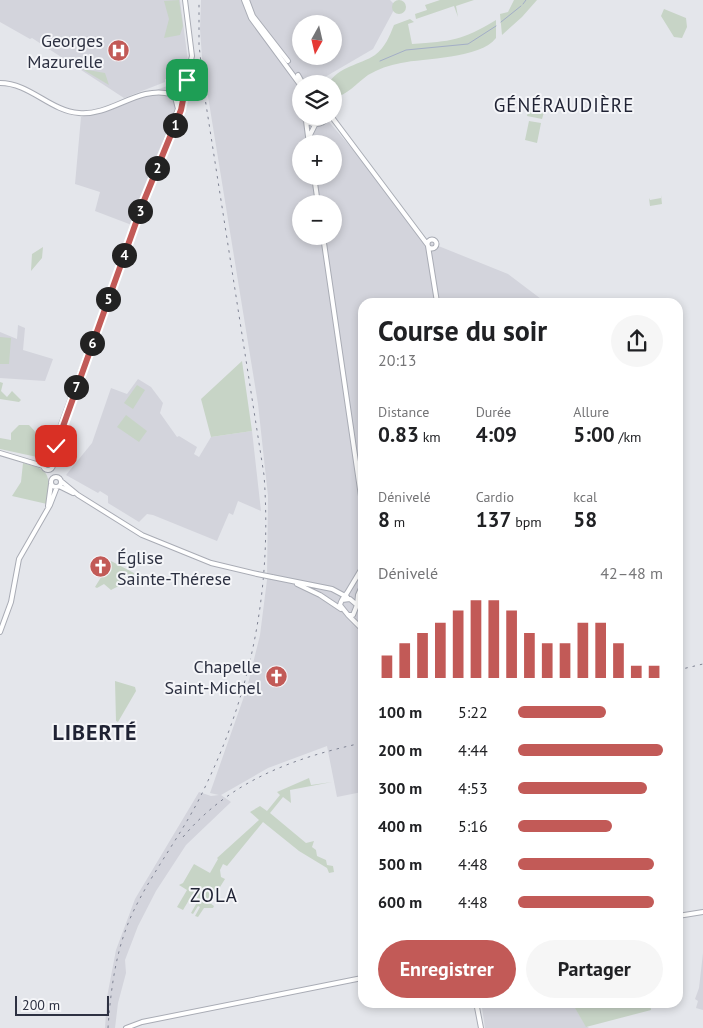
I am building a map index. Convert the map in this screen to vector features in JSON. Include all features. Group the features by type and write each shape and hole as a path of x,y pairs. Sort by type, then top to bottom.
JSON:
{"main road":[{"path":"157,167 181,110 182,96 190,68 192,56 185,0"},
{"path":"245,0 253,16 295,75"},
{"path":"0,83 15,85 59,108 81,113 104,109 147,93 161,92 171,88 174,84 180,83 190,68"},
{"path":"180,83 184,87"},
{"path":"43,466 58,436 178,109 171,88"},
{"path":"161,92 173,96 182,96"},
{"path":"310,135 310,131 315,125"},
{"path":"329,125 338,128"},
{"path":"336,125 428,245 433,248"},
{"path":"421,235 437,243 433,248 430,259"},
{"path":"431,239 428,245 436,298"},
{"path":"324,245 358,476"},
{"path":"51,467 58,436"},
{"path":"0,453 51,467"},
{"path":"22,459 46,460"},
{"path":"46,460 51,467 54,478 51,484 47,510"},
{"path":"54,478 142,535 189,555 230,568 337,591 348,588 353,584"},
{"path":"0,632 11,602 18,559 47,510 61,481"},
{"path":"51,484 78,494"},
{"path":"341,608 344,598 358,575"},
{"path":"286,580 312,590 341,608 358,625"},
{"path":"337,591 344,598 350,599 357,605"},
{"path":"348,616 356,613 358,594"},
{"path":"683,915 703,912"},
{"path":"120,1028 126,1028 141,1022 358,979"},
{"path":"477,1008 481,1028"}],"shaded area":[{"name":"Georges Mazurelle","path":"0,0 180,0 188,61 186,71 180,78 165,79 165,82 124,98 32,38 30,39 0,22"},
{"path":"201,0 390,0 396,6 373,49 328,75 292,75 292,125 332,125 340,135 292,135 292,185 342,185 342,137 371,171 415,230 431,243 508,274 540,298 358,298 358,793 337,797 327,746 268,768 221,795 231,802 186,845 156,891 138,926 125,960 126,973 118,1003 115,1028 105,1028 107,997 116,950 135,899 199,792 211,796 219,795 210,793 247,688 260,635 267,580 268,496 258,404 205,78 184,102 137,227 95,211 100,192 75,184 81,117 181,81 203,71 200,29"},
{"path":"18,325 25,328 23,350 53,359 45,381 0,378 0,332 17,339"},
{"path":"138,379 151,387 163,403 160,413 177,437 179,436 197,447 194,454 199,457 211,437 252,431 261,511 238,501 233,515 229,513 217,541 153,515 147,514 139,522 108,503 108,496 100,491 98,493 66,475 92,443 111,388 127,394"},
{"path":"703,953 703,1010 696,1008 698,1001 695,999 699,988"},
{"path":"482,1008 575,1008 589,1028 485,1028"}],"green space":[{"path":"179,0 183,26 180,35 164,38 169,19 164,1"},
{"path":"396,0 402,0 406,7 402,14 396,14 392,10 392,4"},
{"path":"440,0 474,0 456,6 458,17 454,6 416,19 415,14 427,10 425,5"},
{"path":"514,0 537,0 502,35 500,14 508,12"},
{"path":"664,9 686,18 687,27 682,38 674,37 661,16"},
{"path":"410,19 414,22 408,24 412,44 456,39 496,20 496,38 488,45 465,54 392,65 368,75 342,95 342,75 336,75 379,52 394,25"},
{"path":"82,69 105,73 109,85"},
{"path":"529,108 544,112 542,119 527,116"},
{"path":"529,121 541,123 537,143 525,140"},
{"path":"661,195 662,204 650,206 649,198 650,200 661,198"},
{"path":"43,247 42,258 31,271 32,254"},
{"path":"0,337 11,338 9,364 0,364"},
{"path":"242,361 252,431 211,437 201,399"},
{"path":"0,382 3,383 1,391 7,397 12,391 21,400 19,402 0,399"},
{"path":"137,385 145,390 133,409 124,403"},
{"path":"126,415 147,431 139,442 117,427"},
{"path":"19,425 29,425 35,431 38,437 36,451 47,454 37,457 0,449 0,438 11,440 11,433"},
{"path":"23,463 39,468 47,476 49,487 47,504 12,496 21,482"},
{"path":"111,561 134,573 134,578 111,590 104,584 97,588 95,587"},
{"path":"115,681 135,687 136,691 118,722 116,721"},
{"path":"309,778 311,785 332,782 290,790 291,803 283,797 270,813 306,843 314,841 312,847 316,850 317,856 326,860 327,865 333,866 334,872 329,873 327,868 299,851 263,822 227,866 223,864 220,870 221,877 225,879 210,903 214,906 213,908 204,908 198,917 195,916 200,907 198,906 193,914 191,913 199,899 192,895 183,910 177,907 187,890 179,885 183,883 194,864 210,873 217,858 259,820 250,812 260,806 267,811 280,795 277,792"},
{"path":"575,1008 651,1008 651,1010 586,1027"}],"waterway":[{"path":"523,4 526,0"},
{"path":"501,22 521,6"},
{"path":"380,61 406,50 468,44 496,26"}],"railway":[{"path":"108,1028 113,982 123,938 142,894 198,801 222,748 236,711 247,673 262,595 266,516 264,475 205,98 199,45 199,0"},
{"path":"683,669 703,664"},
{"path":"183,837 201,817 221,801 264,775 312,756 358,744"}],"place":[{"name":"Georges Mazurelle","path":"119,50"},
{"name":"Église Sainte-Thérese","path":"101,567"},
{"name":"Chapelle Saint-Michel","path":"277,676"}],"district":[{"name":"GÉNÉRAUDIÈRE","path":"564,105"},
{"name":"LIBERTÉ","path":"95,732"},
{"name":"ZOLA","path":"214,895"}],"route":[{"path":"56,446 143,203 181,110 182,96 185,93 184,87 187,80"}]}
